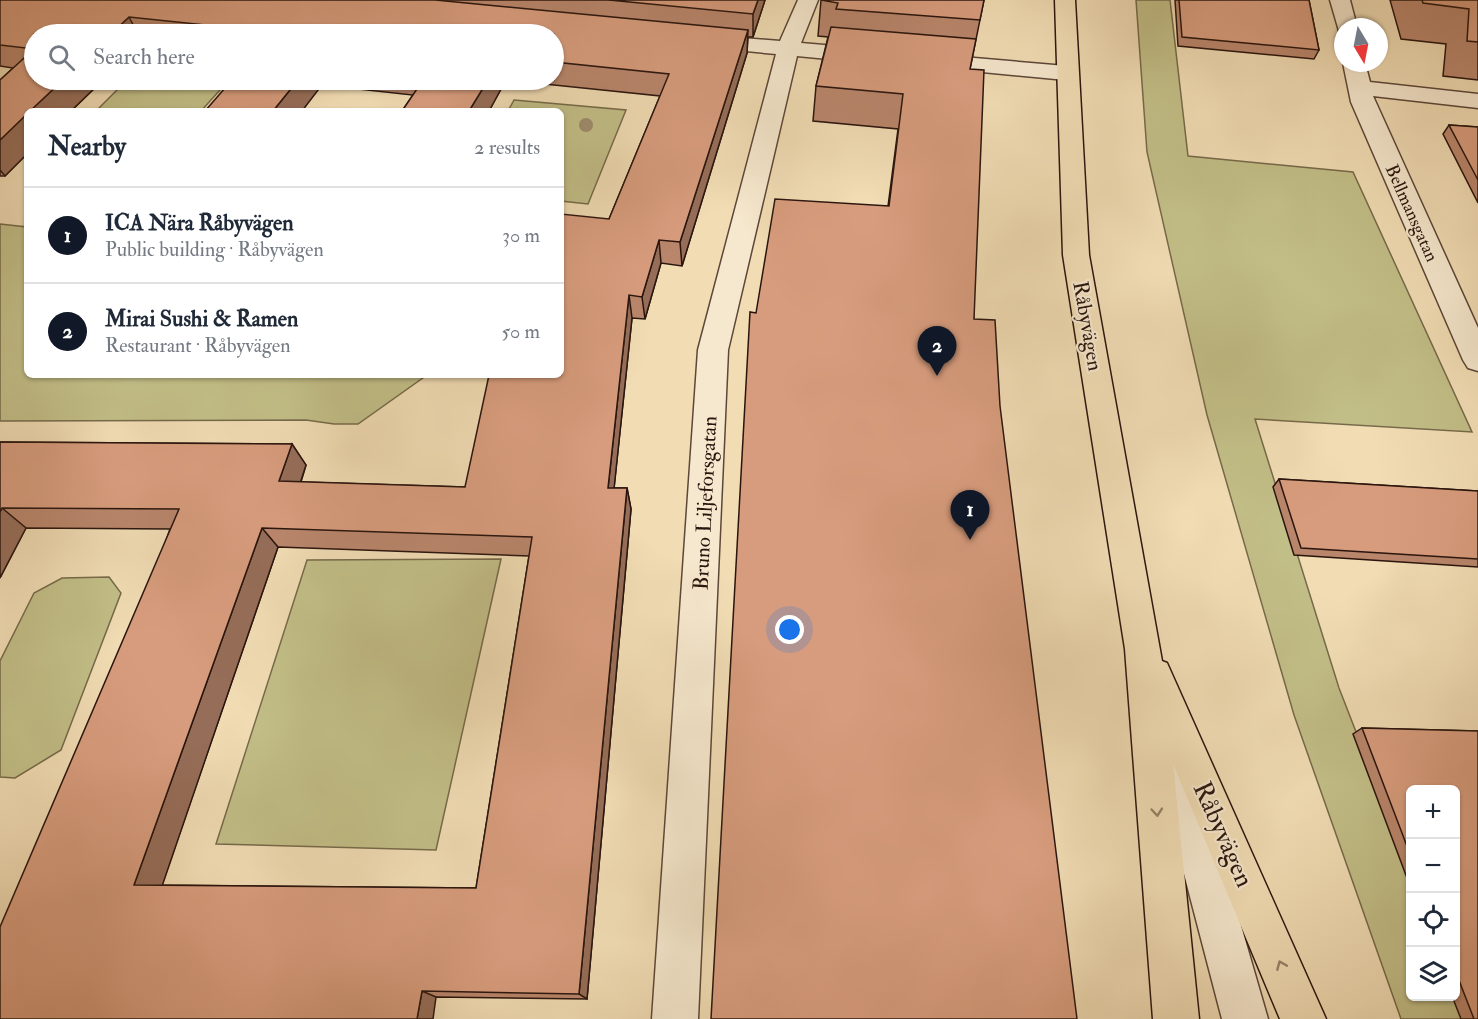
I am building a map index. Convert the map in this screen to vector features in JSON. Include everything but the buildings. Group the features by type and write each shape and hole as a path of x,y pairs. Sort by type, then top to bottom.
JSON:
{"main road":[{"name":"Råbyvägen","path":"1065,0 1066,73 1076,255 1143,649 1176,1019"},
{"name":"Råbyvägen","path":"1143,649 1303,1019"}],"street":[{"name":"Bruno Liljeforsgatan","path":"675,1019 713,351 788,50 808,0"},
{"path":"1340,0 1344,18"},
{"path":"688,39 788,50 1066,73"},
{"name":"Bellmansgatan","path":"1356,72 1363,102 1478,360"},
{"path":"1360,88 1478,101"},
{"name":"Råbyvägen","path":"1143,649 1245,1019"}],"shaded area":[{"path":"1136,0 1170,0 1188,156 1353,172 1472,432 1255,419 1339,688 1406,861 1406,1001 1459,1001 1468,1019 1401,1019 1294,715 1207,415 1147,152"},
{"path":"117,90 220,90 204,108 99,108"},
{"path":"514,100 626,110 588,204 564,201 564,108 510,108"},
{"path":"0,224 24,227 24,378 423,378 358,424 334,424 306,420 0,421"},
{"path":"501,559 436,850 216,844 307,560"},
{"path":"109,577 121,593 61,750 15,778 0,777 0,661 34,593 62,578"}],"place":[{"name":"Mirai Sushi & Ramen","path":"937,376"},
{"name":"ICA Nära Råbyvägen","path":"970,540"}]}
